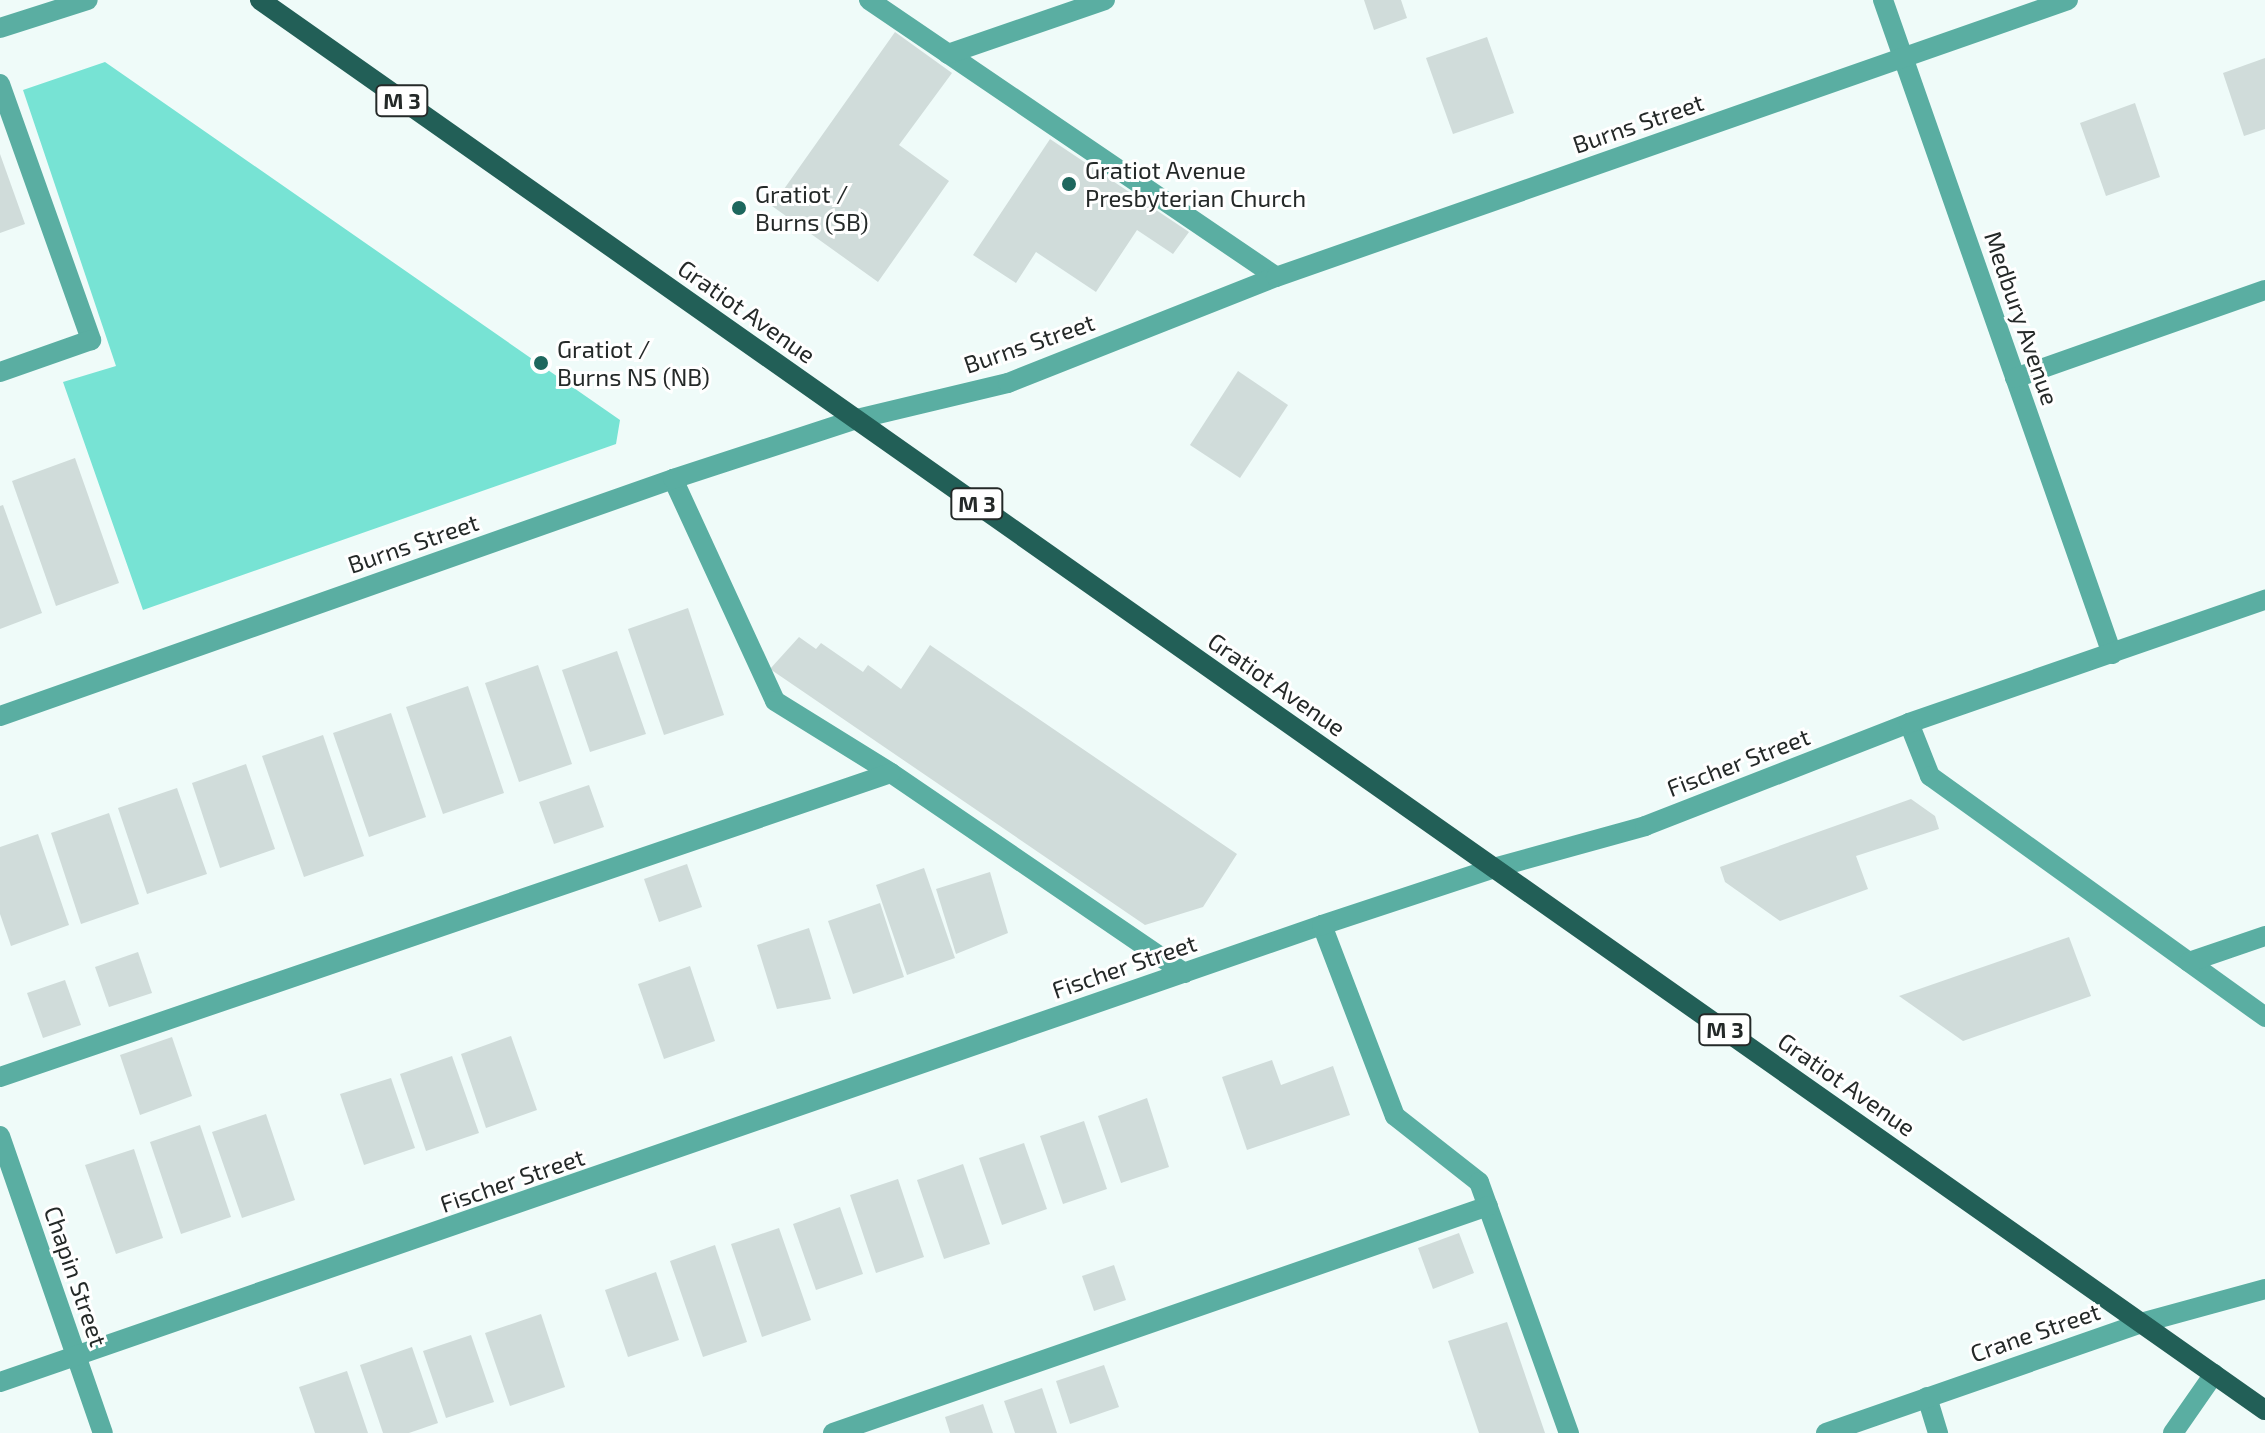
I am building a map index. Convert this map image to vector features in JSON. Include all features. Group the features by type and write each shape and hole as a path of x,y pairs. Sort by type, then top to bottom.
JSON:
{"main road":[{"name":"Gratiot Avenue","path":"260,0 2265,1410"}],"street":[{"path":"0,28 88,0"},
{"path":"869,0 1276,277"},
{"path":"948,54 1105,0"},
{"name":"Medbury Avenue","path":"1883,0 2112,654"},
{"name":"Burns Street","path":"0,716 673,479 857,419 1008,383 1276,277 2068,0"},
{"path":"0,84 91,340 0,372"},
{"path":"2015,378 2265,290"},
{"path":"673,479 775,701 891,773 1184,973"},
{"name":"Fischer Street","path":"0,1382 1322,925 1494,868 1645,826 1909,723 2265,600"},
{"path":"1909,723 1930,776 2265,1017"},
{"path":"0,1077 891,773"},
{"path":"1322,925 1395,1116 1479,1182 1569,1433"},
{"path":"2189,962 2265,936"},
{"name":"Chapin Street","path":"0,1136 103,1433"},
{"path":"833,1433 1488,1206"},
{"name":"Crane Street","path":"1826,1433 2141,1323 2265,1289"},
{"path":"2173,1433 2214,1374"},
{"path":"1927,1397 1938,1433"}],"green space":[{"path":"105,62 620,420 616,444 143,610 63,382 116,366 23,90"}],"building":[{"path":"1364,0 1401,0 1407,18 1374,30"},
{"path":"895,32 952,73 899,145 949,181 878,282 772,206"},
{"path":"1487,37 1514,113 1453,134 1426,58"},
{"path":"2265,58 2265,129 2244,136 2223,73"},
{"path":"2135,103 2160,177 2106,196 2080,123"},
{"name":"Gratiot Avenue Presbyterian Church","path":"1050,139 1189,232 1173,254 1137,230 1096,292 1036,252 1016,283 973,255"},
{"path":"0,154 25,224 0,233"},
{"path":"1238,371 1288,405 1240,478 1190,445"},
{"path":"75,458 119,583 56,606 12,481"},
{"path":"3,505 42,613 0,629 0,506"},
{"path":"688,608 724,715 664,735 628,629"},
{"path":"799,637 816,649 821,643 863,672 868,665 901,689 930,645 1237,854 1203,907 1145,925 770,669"},
{"path":"617,651 646,734 590,752 562,670"},
{"path":"538,665 572,764 519,782 485,683"},
{"path":"468,686 504,793 443,814 406,707"},
{"path":"391,713 426,817 369,837 333,733"},
{"path":"323,735 364,856 304,877 262,756"},
{"path":"246,764 275,849 220,868 192,783"},
{"path":"589,785 604,827 554,844 539,802"},
{"path":"177,788 207,874 147,894 118,808"},
{"path":"1911,799 1935,816 1939,829 1856,856 1868,889 1780,921 1725,882 1720,867"},
{"path":"109,813 139,904 81,924 51,833"},
{"path":"38,834 69,925 11,946 0,914 0,847"},
{"path":"687,864 702,907 659,922 644,879"},
{"path":"924,868 955,958 907,975 876,885"},
{"path":"990,872 1008,933 956,954 936,889"},
{"path":"880,903 904,977 853,994 828,921"},
{"path":"809,928 831,999 777,1009 757,945"},
{"path":"2069,937 2091,996 1963,1041 1899,996"},
{"path":"138,952 152,993 109,1007 95,967"},
{"path":"690,966 715,1041 664,1059 638,984"},
{"path":"65,980 81,1025 43,1038 27,993"},
{"path":"511,1036 537,1110 486,1128 461,1054"},
{"path":"172,1037 192,1096 140,1115 120,1055"},
{"path":"452,1056 479,1133 426,1151 400,1074"},
{"path":"1272,1060 1281,1085 1333,1066 1350,1115 1247,1150 1222,1077"},
{"path":"391,1078 415,1148 364,1165 340,1094"},
{"path":"1147,1098 1169,1167 1121,1183 1098,1116"},
{"path":"266,1114 295,1200 242,1218 212,1132"},
{"path":"1084,1121 1107,1189 1063,1204 1040,1136"},
{"path":"200,1125 231,1217 181,1234 150,1142"},
{"path":"1024,1143 1047,1209 1002,1225 979,1158"},
{"path":"134,1149 163,1238 116,1254 85,1165"},
{"path":"963,1164 990,1244 944,1259 917,1180"},
{"path":"898,1179 924,1257 876,1273 850,1195"},
{"path":"840,1207 863,1274 816,1290 793,1224"},
{"path":"779,1228 811,1320 762,1337 731,1244"},
{"path":"1459,1233 1474,1273 1433,1289 1418,1248"},
{"path":"715,1245 747,1342 703,1357 670,1261"},
{"path":"1114,1265 1126,1300 1094,1311 1082,1276"},
{"path":"656,1272 679,1340 628,1357 605,1290"},
{"path":"541,1314 565,1387 510,1406 485,1333"},
{"path":"1507,1322 1545,1433 1479,1433 1448,1341"},
{"path":"471,1335 494,1402 446,1418 423,1351"},
{"path":"412,1347 438,1423 409,1433 383,1433 360,1365"},
{"path":"1104,1365 1119,1407 1070,1424 1056,1381"},
{"path":"347,1371 368,1433 315,1433 299,1387"},
{"path":"1042,1388 1057,1433 1015,1433 1004,1401"},
{"path":"983,1404 993,1433 950,1433 945,1417"}],"place":[{"name":"Gratiot Avenue Presbyterian Church","path":"1069,184"},
{"name":"Gratiot / Burns (SB)","path":"739,208"},
{"name":"Gratiot / Burns NS (NB)","path":"541,363"}]}
